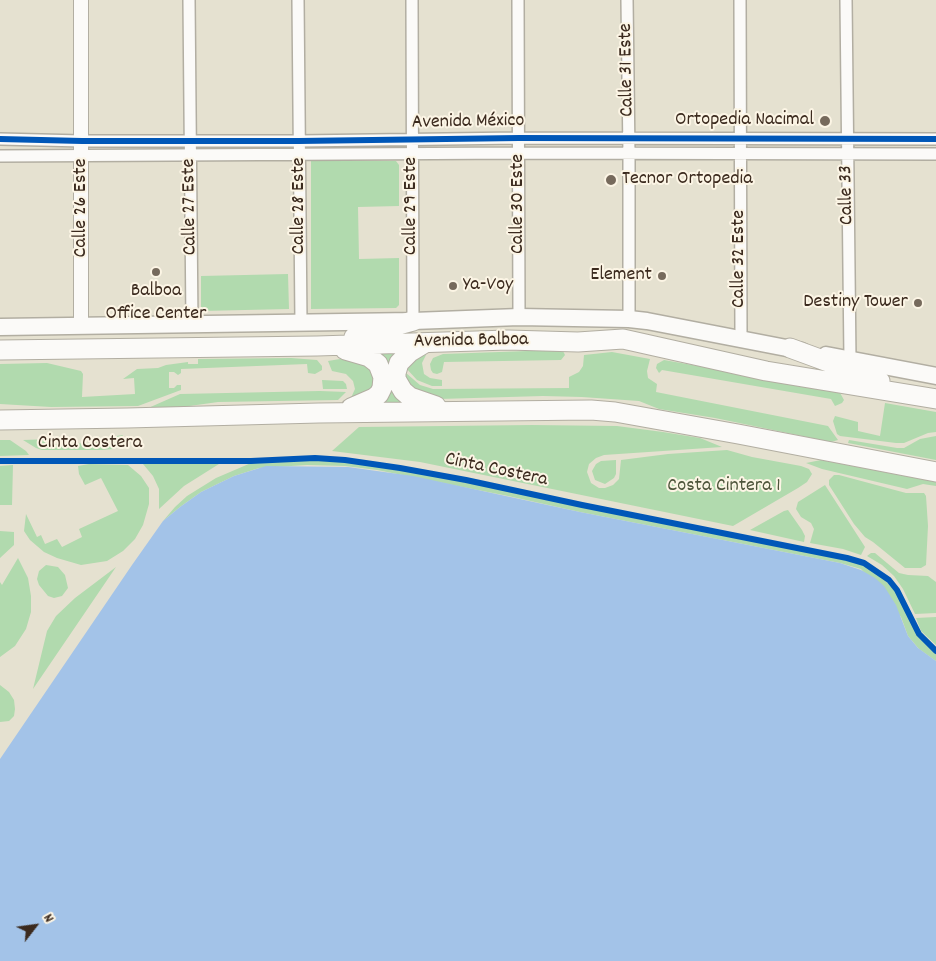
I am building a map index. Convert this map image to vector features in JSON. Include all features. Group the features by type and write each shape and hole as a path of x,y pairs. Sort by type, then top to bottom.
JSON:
{"highway":[{"path":"326,345 413,321"},
{"name":"Avenida Balboa","path":"0,350 508,340 578,342 623,339 766,371 936,399"},
{"path":"426,342 410,352 399,363 396,373 399,385 403,391 415,399 454,410"},
{"path":"326,345 361,353 369,357 378,364 383,377 382,388 374,398 354,407 335,412"},
{"path":"790,348 916,395"},
{"name":"Cinta Costera","path":"0,420 335,412 591,410 615,412 936,472"}],"main road":[{"name":"Avenida Balboa","path":"0,327 413,321 519,317 628,320 647,321 936,376"}],"street":[{"name":"Calle 26 Este","path":"81,326 82,0"},
{"name":"Calle 27 Este","path":"189,0 192,324"},
{"name":"Calle 28 Este","path":"298,0 301,323"},
{"name":"Calle 29 Este","path":"412,0 413,321"},
{"name":"Calle 30 Este","path":"518,0 519,317"},
{"name":"Calle 31 Este","path":"628,0 628,320"},
{"name":"Calle 32 Este","path":"740,0 741,339"},
{"name":"Calle 33","path":"846,0 850,360"},
{"name":"Avenida México","path":"0,139 82,141 519,138 936,139"},
{"name":"Avenida México","path":"0,156 519,153 936,154"}],"green space":[{"path":"311,161 396,161 399,165 399,206 358,207 359,259 399,258 399,305 396,308 311,309"},
{"path":"288,274 289,309 201,311 201,276"},
{"path":"404,350 395,360 415,406 373,406 385,390 363,351"},
{"path":"563,351 565,355 561,360 444,362 442,372 437,374 433,373 430,364 433,358 443,354"},
{"path":"612,352 650,359 647,371 648,378 657,384 656,392 828,426 838,440 831,442 715,418 659,409 639,401 543,396 439,399 412,391 402,373 406,373 420,385 433,389 569,388 569,377 579,372 583,366 584,355"},
{"path":"426,355 422,363 424,374 430,378 442,380 442,386 432,386 417,380 406,368 415,356"},
{"path":"291,358 317,360 322,366 322,370 315,374 308,373 307,364 181,369 181,373 178,375 174,372 169,372 169,388 181,385 181,390 138,406 51,407 0,404 0,364 47,363 81,371 83,374 82,397 135,394 134,378 123,379 137,369 158,368 188,362 188,364 198,364 198,359"},
{"path":"340,359 367,366 373,374 375,385 372,391 350,400 355,389 353,381 346,374 332,371 328,361"},
{"path":"664,360 839,391 844,400 835,406 831,399 662,370 659,373 656,368 657,364"},
{"path":"322,380 343,381 347,389 323,389"},
{"path":"346,392 338,400 218,402 161,410 146,409 180,394"},
{"path":"885,403 936,412 936,432 928,433 904,443 840,436 837,434 833,421 835,416 858,422 858,431 880,436"},
{"name":"Costa Cintera 1","path":"617,426 700,438 722,447 604,455 596,458 589,464 587,472 591,483 599,488 613,485 619,479 621,460 668,454 727,450 752,457 801,466 809,469 812,474 807,482 798,488 733,526 420,462 332,451 359,427"},
{"path":"123,435 113,449 102,450 42,450 23,440 52,439 53,444 96,443 97,439"},
{"path":"936,436 936,460 848,443 849,440 904,448 920,439"},
{"path":"0,440 10,440 29,455 0,456"},
{"path":"287,460 345,461 397,468 847,559 863,564 878,573 895,591 917,633 936,654 936,661 919,649 908,636 901,617 861,569 840,563 377,470 345,466 307,465 259,468 234,476 201,492 163,521 187,496 216,478 251,463"},
{"path":"616,460 616,474 614,478 605,484 595,480 592,471 596,464 601,461"},
{"path":"821,460 936,482 936,486 923,484 907,489 822,469 806,463"},
{"path":"89,464 128,465 141,476 149,488 149,504 143,525 135,539 123,551 107,561 81,565 44,552 30,540 24,531 26,514 37,537 41,535 45,544 57,539 62,547 82,537 79,529 118,511 101,478 85,485 79,474 78,466"},
{"path":"143,464 219,464 184,486 159,509 159,489 153,476"},
{"path":"13,465 12,505 0,505 0,466"},
{"path":"834,475 906,493 924,493 926,496 928,526 926,565 921,568 905,568 865,537 854,524 829,485 829,480"},
{"path":"825,485 865,547 861,555 843,549 810,543 814,529 811,523 801,517 796,509 798,502"},
{"path":"788,510 805,536 804,542 750,530 784,511"},
{"path":"0,531 14,532 14,545 0,558"},
{"path":"875,553 899,573 928,576 936,582 936,613 915,614 903,589 894,576 882,565 867,556"},
{"path":"18,558 28,578 31,612 26,629 15,646 0,657 0,582 2,585"},
{"path":"46,565 58,567 65,575 68,588 62,596 54,598 48,596 39,585 37,579 39,571"},
{"path":"116,567 33,689 47,631 56,616 75,598"},
{"path":"936,617 936,645 921,631 916,618"},
{"path":"0,685 9,692 14,700 14,716 9,721 0,722"}],"water":[{"path":"266,466 348,467 413,476 580,512 840,563 861,570 875,578 884,586 896,605 908,636 918,648 936,661 936,961 0,961 0,759 163,521 201,492 234,476"}],"cycle path":[{"path":"0,139 82,141 519,138 936,139"},
{"path":"0,461 251,461 315,458 345,460 400,468 466,480 864,563 889,580 897,590 919,634 936,651"}],"place":[{"name":"Ortopedia Nacimal","path":"825,121"},
{"name":"Tecnor Ortopedia","path":"611,180"},
{"name":"Balboa Office Center","path":"156,272"},
{"name":"Element","path":"662,276"},
{"name":"Ya-Voy","path":"453,286"},
{"name":"Destiny Tower","path":"918,303"}]}
